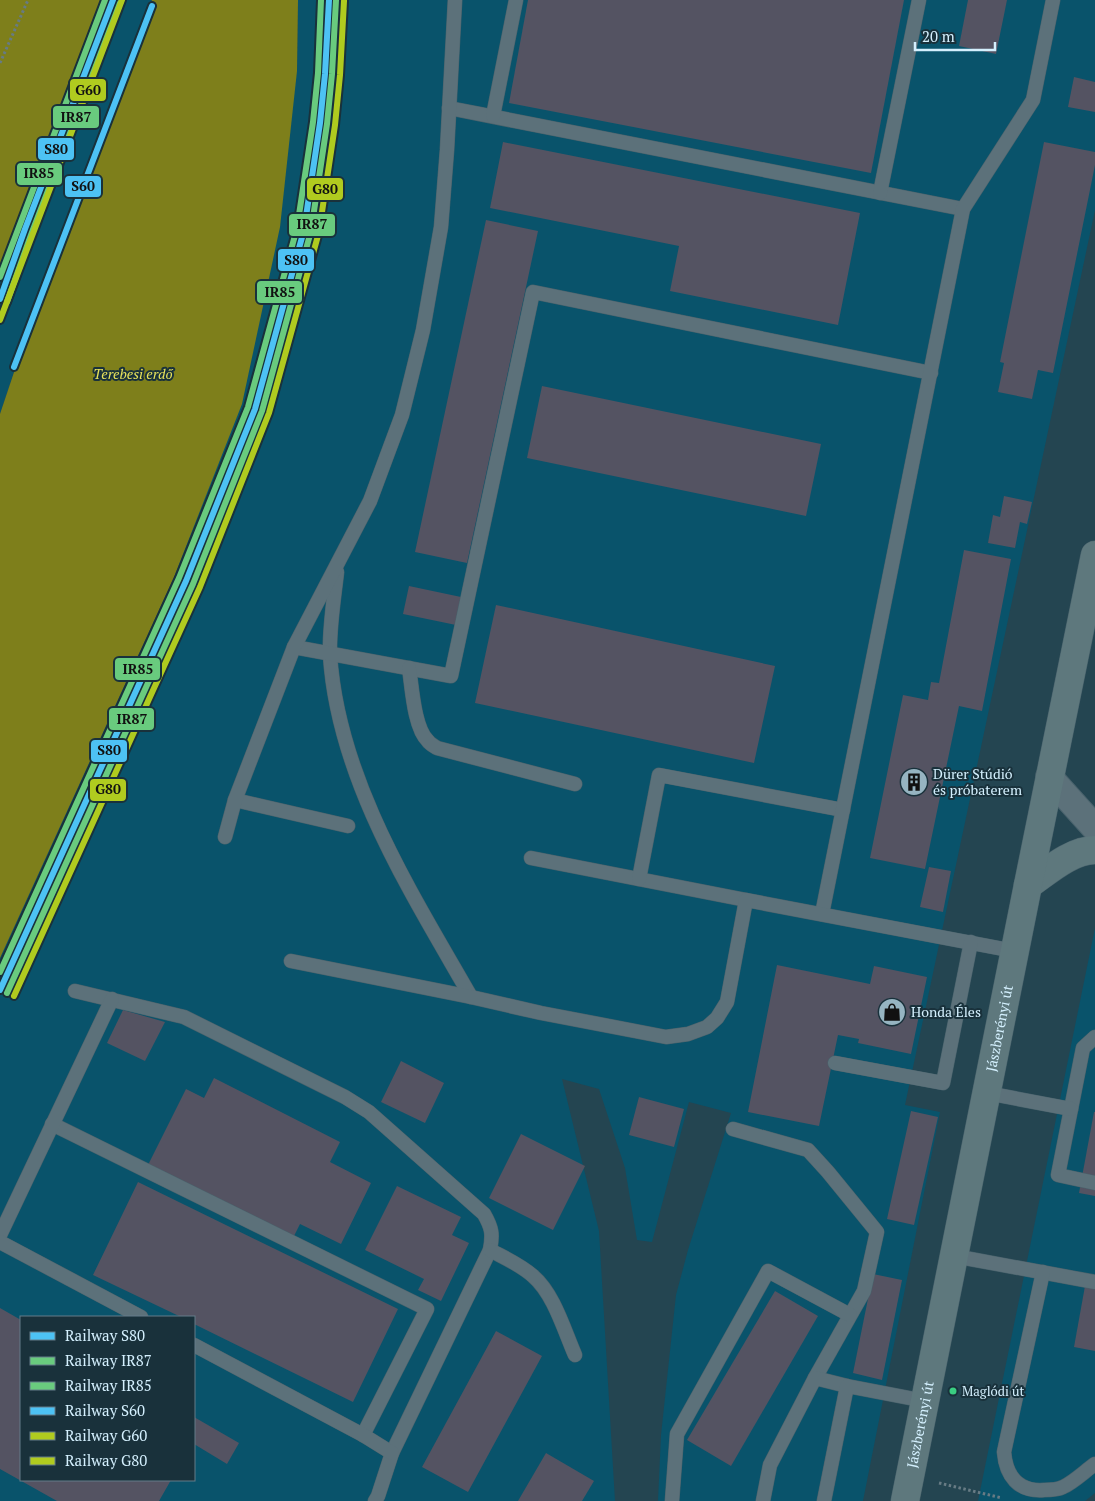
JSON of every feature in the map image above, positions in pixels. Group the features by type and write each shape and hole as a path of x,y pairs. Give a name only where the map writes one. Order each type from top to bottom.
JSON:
{"main road":[{"name":"Jászberényi út","path":"906,1501 1014,951 1095,555"},
{"path":"1028,885 1066,858 1095,850"}],"street":[{"path":"1049,778 1095,828"}],"lane":[{"path":"225,836 235,800 294,647 370,501 402,415 423,330 441,227 455,0"},
{"path":"493,116 516,0"},
{"path":"880,193 919,0"},
{"path":"822,914 963,209 1033,100 1053,0"},
{"path":"449,108 963,209"},
{"path":"294,647 451,676 533,292 931,373"},
{"path":"338,564 330,654 334,692 342,731 353,766 380,833 417,903 471,997"},
{"path":"409,668 416,714 422,733 437,748 575,784"},
{"path":"639,879 659,775 843,810"},
{"path":"235,800 348,826"},
{"path":"531,858 1014,951"},
{"path":"291,961 666,1037 688,1034 707,1027 717,1018 727,1002 746,900"},
{"path":"835,1063 942,1083 971,942"},
{"path":"75,991 184,1017 345,1097 369,1112 484,1214 490,1224 493,1236 490,1250 392,1453 380,1499"},
{"path":"0,1235 112,999"},
{"path":"1095,1036 1083,1048 1058,1175 1095,1183"},
{"path":"986,1093 1070,1109"},
{"path":"52,1124 427,1309 363,1435"},
{"path":"734,1129 808,1150 876,1232 864,1291 815,1378 770,1464 763,1501"},
{"path":"0,1242 139,1316"},
{"path":"490,1250 520,1266 534,1276 543,1287 551,1300 575,1354"},
{"path":"954,1256 1095,1282"},
{"path":"672,1501 677,1434 768,1271 850,1315"},
{"path":"1043,1272 1004,1452 1005,1465 1009,1474 1016,1482 1024,1488 1039,1491 1064,1487 1095,1464"},
{"path":"195,1346 363,1435 392,1453"},
{"path":"815,1378 925,1401"},
{"path":"824,1501 847,1386"}],"path":[{"path":"0,63 28,0"},
{"path":"939,1483 1005,1499"}],"shaded area":[{"path":"104,0 152,0 59,238 0,414 0,276"},
{"path":"298,0 1095,0 1095,210 905,1105 940,1112 863,1501 658,1501 661,1435 676,1295 688,1250 731,1113 689,1102 652,1242 637,1240 625,1168 599,1089 562,1079 599,1231 615,1501 0,1501 0,958 174,577 297,71"},
{"path":"1095,928 1095,1493 1085,1501 978,1501"}],"green space":[{"path":"0,0 104,0 0,276"},
{"name":"Terebesi erdő","path":"152,0 298,0 297,71 280,227 242,404 174,577 0,958 0,414 59,238"}],"building":[{"path":"528,0 904,0 871,173 509,103"},
{"path":"968,0 1007,0 996,54 959,46"},
{"path":"1074,77 1095,82 1095,112 1068,107"},
{"path":"503,142 860,213 838,325 670,291 679,246 490,208"},
{"path":"1044,142 1095,152 1095,165 1053,373 1038,370 1032,399 998,392 1004,363 1000,362"},
{"path":"486,220 538,231 467,563 415,552"},
{"path":"542,386 821,444 806,516 527,458"},
{"path":"1004,496 1032,502 1027,524 1020,522 1015,548 988,543 993,515 1000,517"},
{"path":"964,550 1011,559 982,711 959,706 925,869 870,858 903,695 928,700 931,682 939,683"},
{"path":"409,586 461,597 456,625 403,614"},
{"path":"496,605 775,666 754,763 475,703"},
{"path":"929,867 951,871 943,912 920,907"},
{"path":"777,965 870,984 874,966 927,977 911,1054 858,1043 859,1039 838,1035 819,1126 748,1112"},
{"path":"123,1010 165,1022 145,1061 107,1043"},
{"path":"401,1061 444,1083 425,1123 381,1102"},
{"path":"214,1078 340,1142 330,1162 371,1183 341,1244 300,1224 292,1240 147,1167 186,1089 204,1098"},
{"path":"639,1097 684,1109 674,1147 629,1135"},
{"path":"911,1111 938,1117 914,1225 887,1219"},
{"path":"1095,1112 1095,1196 1079,1193"},
{"path":"521,1134 585,1166 553,1230 489,1198"},
{"path":"138,1182 398,1309 353,1402 195,1324 195,1316 179,1316 93,1275"},
{"path":"397,1186 461,1217 452,1235 469,1243 441,1301 418,1290 424,1279 365,1250"},
{"path":"873,1274 902,1280 882,1380 853,1373"},
{"path":"1085,1286 1095,1288 1095,1351 1074,1347"},
{"path":"775,1291 818,1316 731,1466 687,1440"},
{"path":"0,1308 20,1319 20,1480 0,1469"},
{"path":"496,1331 542,1356 468,1492 422,1467"},
{"path":"195,1418 239,1443 227,1464 195,1445"},
{"path":"546,1453 594,1481 582,1501 518,1501"},
{"path":"21,1481 170,1481 159,1501 57,1501"}],"rail line":[{"name":"IR85","path":"0,277 105,0"},
{"name":"S80","path":"0,299 113,0"},
{"name":"G60","path":"0,320 122,0"},
{"name":"IR85","path":"0,972 179,578 248,407 297,228 313,122 318,73 321,0"},
{"name":"S80","path":"0,990 186,581 255,409 304,230 320,123 329,0"},
{"name":"IR87","path":"7,993 193,584 262,411 311,231 327,124 336,0"},
{"name":"G80","path":"14,996 200,587 269,413 319,232 335,125 344,1"},
{"name":"IR87","path":"7,302 120,3"},
{"name":"S60","path":"14,367 152,6"}],"place":[{"name":"Dürer Stúdió és próbaterem","path":"914,782"},
{"name":"Honda Éles","path":"892,1012"},
{"name":"Maglódi út","path":"953,1391"}]}
